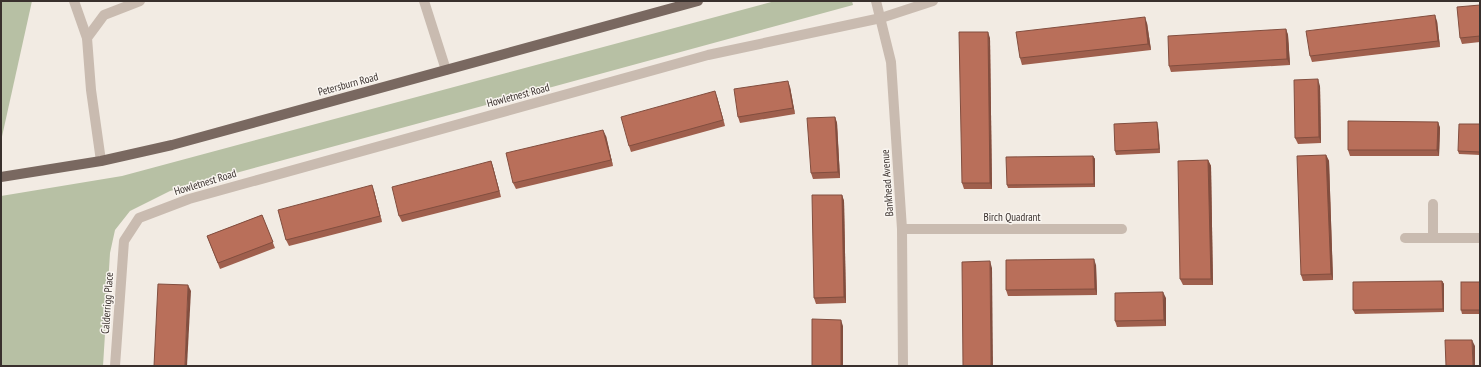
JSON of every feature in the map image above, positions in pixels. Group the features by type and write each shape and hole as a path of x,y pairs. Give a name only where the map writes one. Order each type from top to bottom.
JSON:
{"main road":[{"name":"Petersburn Road","path":"1,176 101,161 172,145 698,1"}],"street":[{"path":"74,1 87,38 91,90 101,161"},
{"path":"87,38 104,15 140,1"},
{"path":"424,1 446,70"},
{"name":"Bankhead Avenue","path":"876,1 891,62 902,229 903,366"},
{"name":"Howletnest Road","path":"124,241 139,218 189,198 708,55 881,18 933,1"},
{"path":"1433,204 1433,238"},
{"name":"Birch Quadrant","path":"902,229 1122,229"},
{"path":"1405,238 1480,238"},
{"name":"Calderrigg Place","path":"115,366 124,241"}],"green space":[{"path":"1,1 32,1 1,141"},
{"path":"775,1 852,1 853,5 170,191 130,211 115,230 110,253 103,366 1,366 1,196 122,176"}],"building":[{"path":"1480,5 1480,36 1460,38 1457,7"},
{"path":"1435,15 1438,41 1310,56 1306,31"},
{"path":"1145,17 1148,44 1020,58 1016,32"},
{"path":"1286,29 1287,59 1169,66 1168,36"},
{"path":"959,32 988,32 990,183 962,183"},
{"path":"1318,79 1319,137 1295,138 1294,80"},
{"path":"788,81 793,108 738,117 734,89"},
{"path":"715,91 723,120 629,146 621,117"},
{"path":"835,117 838,172 811,173 807,118"},
{"path":"1348,121 1438,122 1437,150 1348,150"},
{"path":"1157,122 1159,149 1115,151 1114,124"},
{"path":"1459,124 1480,124 1480,152 1458,151"},
{"path":"603,130 611,160 513,183 506,153"},
{"path":"1326,155 1331,274 1301,275 1297,156"},
{"path":"1093,156 1094,184 1007,185 1006,157"},
{"path":"1208,160 1211,279 1180,279 1178,161"},
{"path":"491,161 499,191 399,216 392,187"},
{"path":"372,185 380,216 286,240 278,210"},
{"path":"812,195 842,195 844,297 814,298"},
{"path":"262,215 273,242 218,263 207,236"},
{"path":"1094,259 1095,289 1006,290 1006,260"},
{"path":"990,261 991,366 963,366 962,262"},
{"path":"1442,281 1443,309 1353,310 1353,282"},
{"path":"1461,282 1480,282 1480,310 1461,310"},
{"path":"158,284 188,285 185,366 154,366"},
{"path":"1163,292 1164,320 1115,321 1115,293"},
{"path":"812,319 841,320 841,366 812,366"},
{"path":"1445,340 1472,340 1473,366 1446,366"}]}
